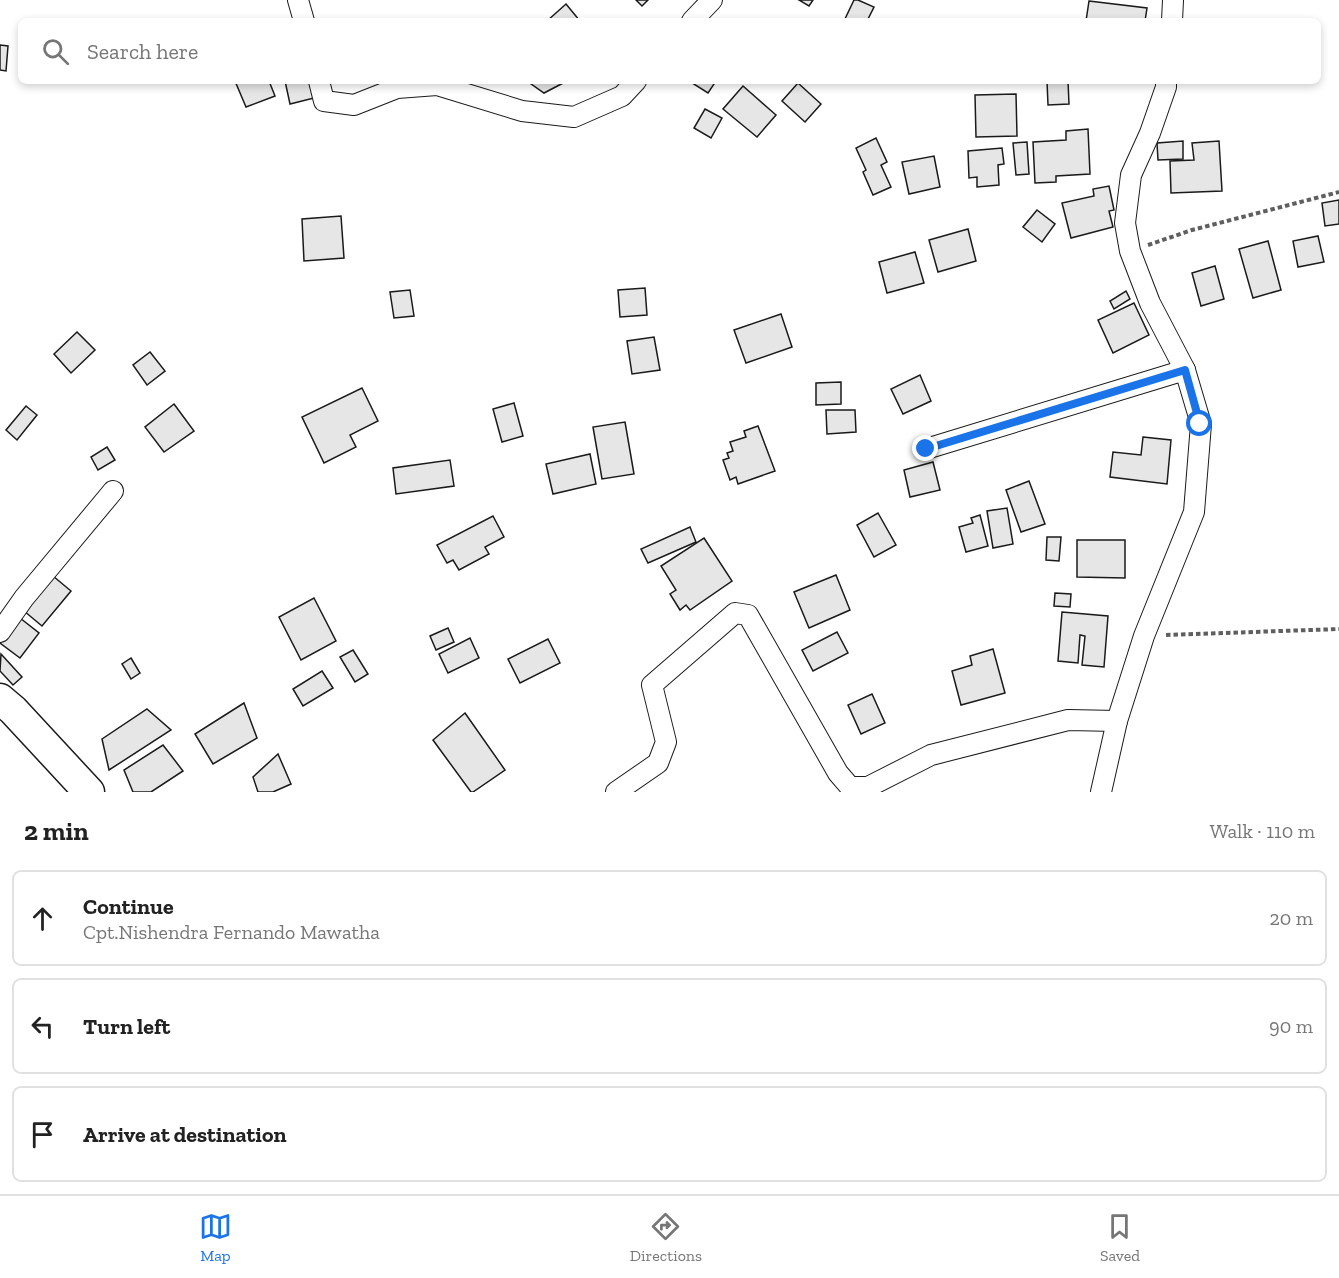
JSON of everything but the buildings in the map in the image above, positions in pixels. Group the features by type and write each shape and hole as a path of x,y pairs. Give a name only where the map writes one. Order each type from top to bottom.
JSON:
{"main road":[{"path":"0,699 13,710 88,792"}],"street":[{"path":"298,0 302,18"},
{"path":"695,18 712,0"},
{"path":"1172,18 1173,0"},
{"path":"320,84 324,100 354,105 397,88 437,85 522,111 574,117 622,96 633,84"},
{"path":"1101,792 1117,721 1144,636 1194,512 1200,424 1185,370 1150,303 1130,252 1125,223 1131,175 1150,133 1165,84"},
{"path":"926,449 1185,370"},
{"path":"0,632 24,598 113,491"},
{"path":"616,792 658,763 666,742 652,685 735,614 748,615 838,773 850,787 868,786 931,755 1068,720 1117,721"}],"path":[{"path":"1130,252 1192,230 1339,192"},
{"path":"1144,636 1339,629"}],"route":[{"path":"926,449 1185,370 1200,424"}]}
